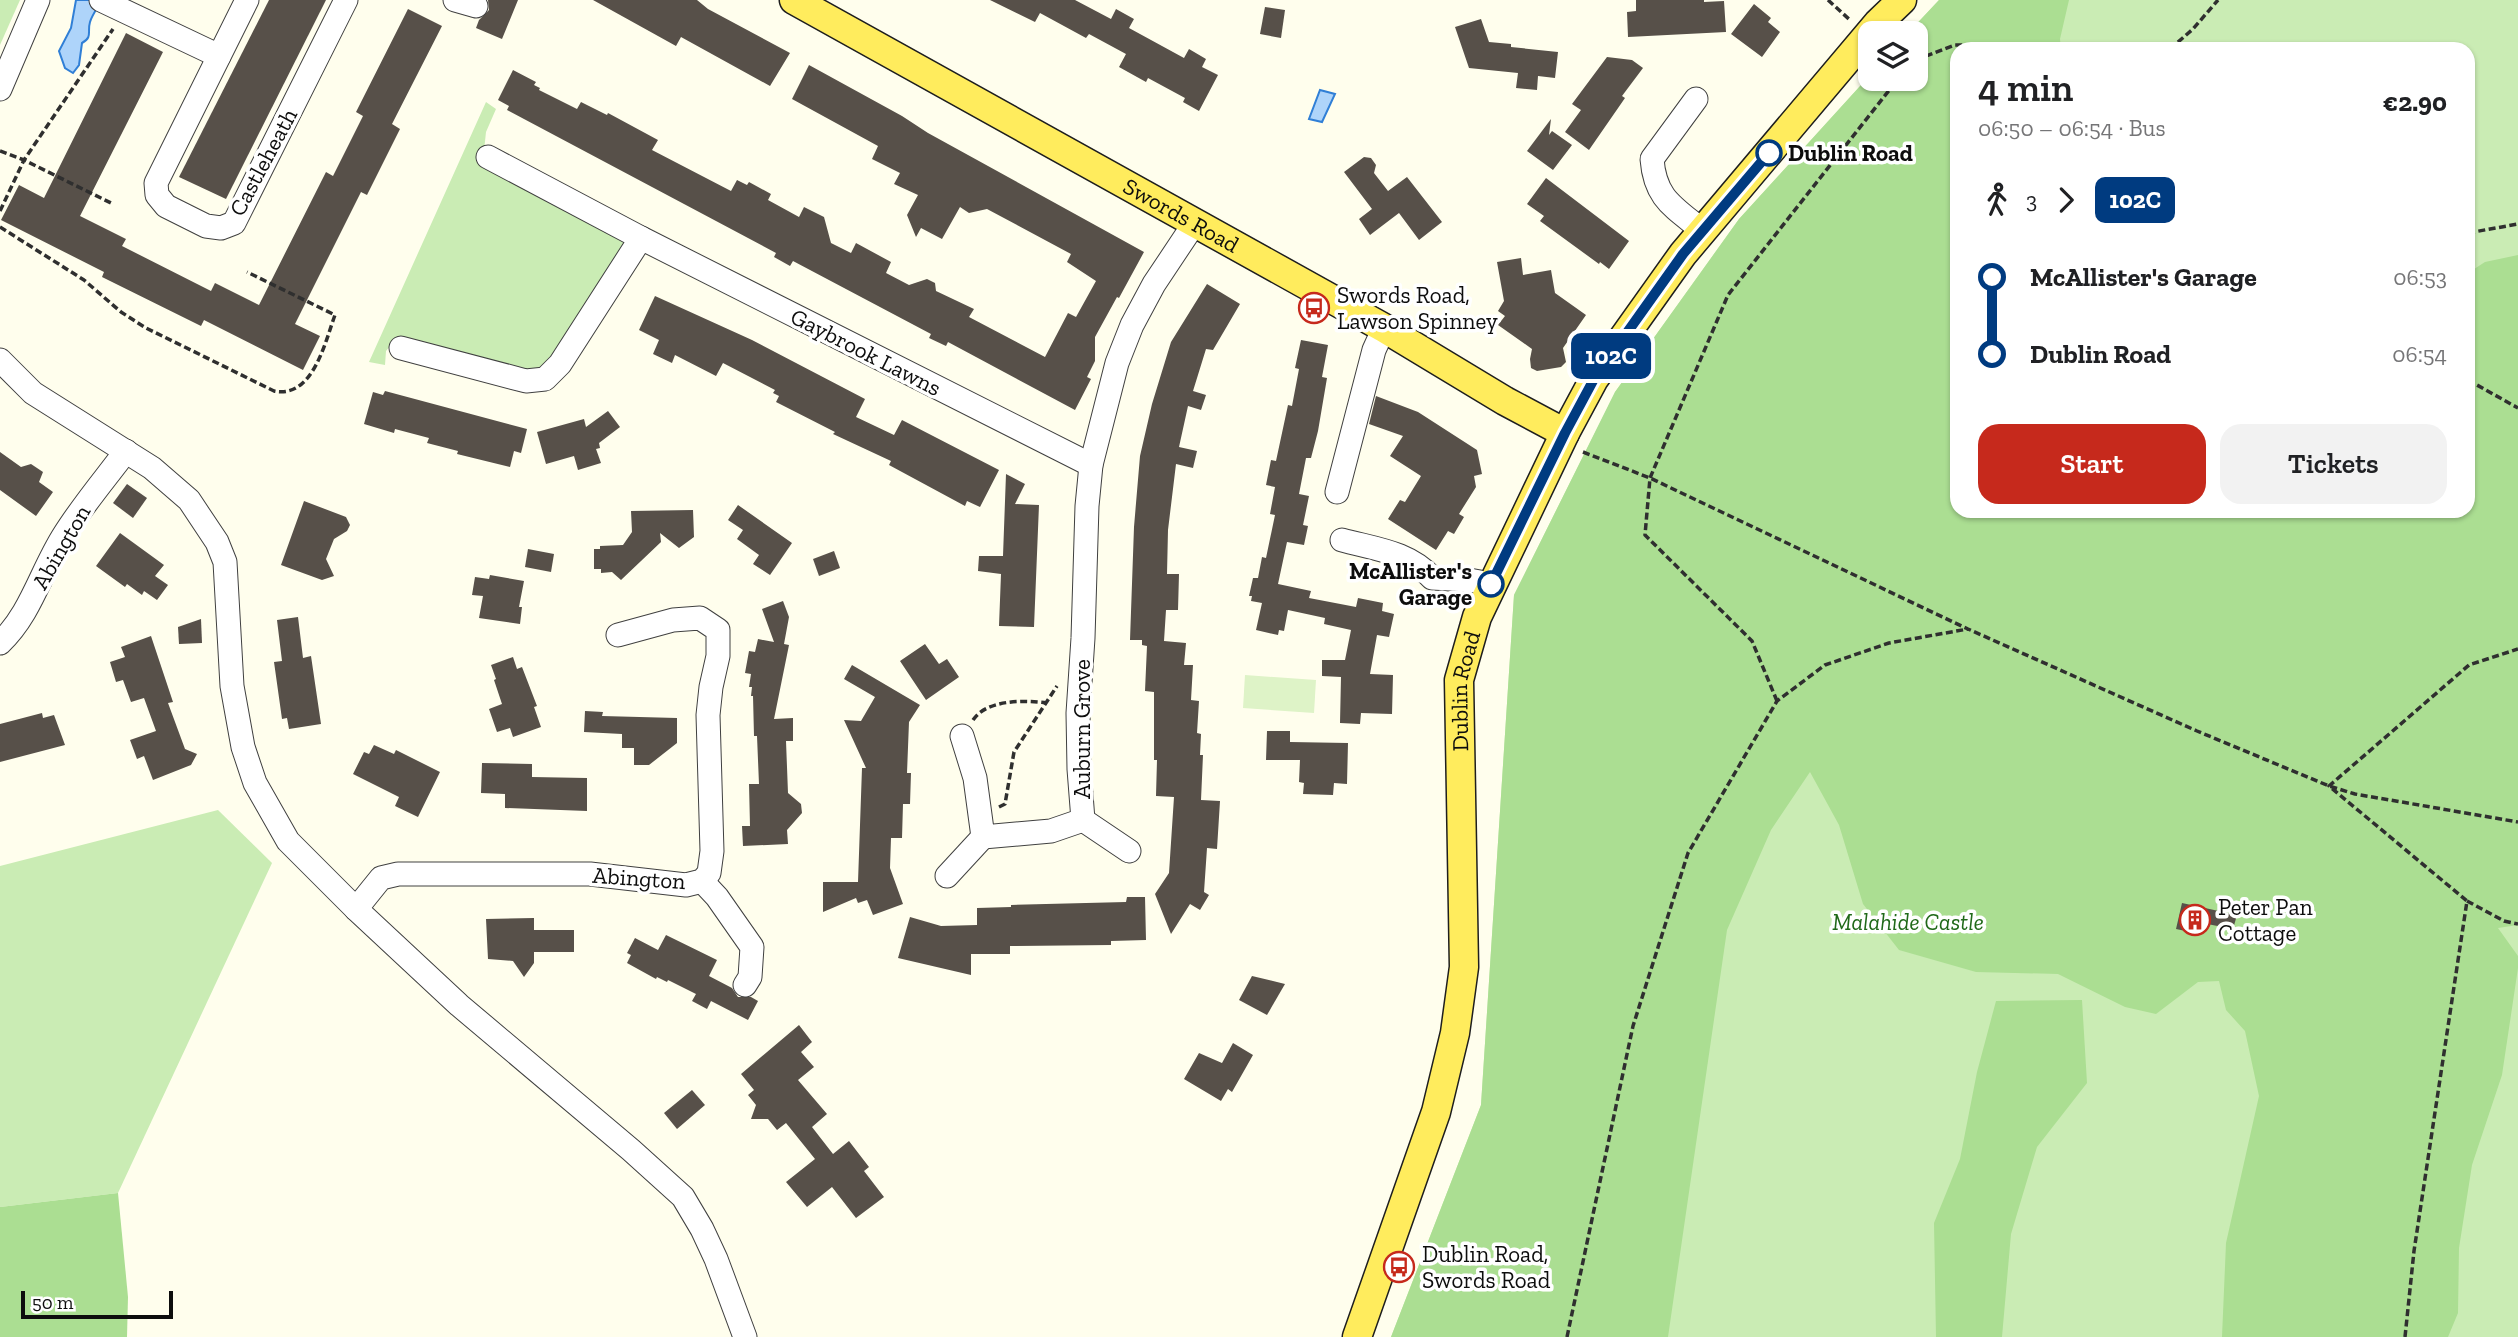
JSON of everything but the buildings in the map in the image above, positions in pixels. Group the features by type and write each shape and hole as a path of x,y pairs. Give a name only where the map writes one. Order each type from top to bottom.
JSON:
{"main road":[{"name":"Swords Road","path":"794,0 1384,328 1504,401 1565,433"},
{"name":"Dublin Road","path":"1882,21 1902,0"},
{"name":"Dublin Road","path":"1357,1337 1436,1112 1455,1033 1464,967 1459,680 1477,617 1565,433 1594,379 1683,254 1858,48"}],"street":[{"path":"0,89 38,0"},
{"name":"Castleheath","path":"247,0 156,183 157,195 166,205 206,226 221,228 234,223 346,0"},
{"path":"111,5 219,56"},
{"path":"1696,99 1652,159 1653,178 1663,197 1703,230"},
{"name":"Gaybrook Lawns","path":"488,157 641,238 1091,465"},
{"path":"1091,465 1117,363 1132,325 1154,284 1194,224"},
{"path":"401,348 526,381 545,379 560,364 641,238"},
{"path":"1337,492 1374,350 1384,328"},
{"path":"0,360 33,393 152,468 178,478 217,542 225,562 232,686 243,747 255,783 288,841 356,909 459,1004 683,1197 716,1259 745,1337"},
{"name":"Abington","path":"0,643 12,632 24,614 62,537 126,451"},
{"name":"Auburn Grove","path":"1083,820 1078,713 1091,465"},
{"path":"1342,540 1401,556 1420,565 1432,578 1491,584"},
{"name":"Abington","path":"356,909 382,878 398,874 590,874 686,885 702,881 709,873 712,850 708,715 718,656 718,630 700,618 673,620 618,635"},
{"path":"947,876 982,825 975,778 962,736"},
{"name":"Auburn Grove","path":"982,825 1051,831 1083,820"},
{"name":"Auburn Grove","path":"1083,820 1129,850"},
{"path":"702,881 717,897 752,947 750,976 745,985"}],"path":[{"path":"1828,0 1858,27"},
{"path":"2178,42 2218,0"},
{"path":"0,211 24,160 111,5"},
{"path":"1928,55 1950,47"},
{"path":"1777,701 1752,641 1645,536 1650,478 1728,295 1889,91"},
{"path":"0,151 111,203"},
{"path":"2475,232 2518,224"},
{"path":"0,227 84,280 121,312 146,328 283,393 295,388 314,371 335,315 247,272"},
{"path":"2475,384 2518,408"},
{"path":"1565,433 1584,453 1650,478 1968,629 2197,731 2329,786 2355,794 2518,822"},
{"path":"1567,1337 1633,1026 1688,853 1777,701 1825,665 1889,643 1968,629"},
{"path":"2329,786 2469,665 2518,649"},
{"path":"982,825 1006,804 1014,752 1060,681"},
{"path":"962,736 976,715 992,706 1030,701 1047,703"},
{"path":"2329,786 2467,901 2504,921 2518,924"},
{"path":"2405,1337 2414,1251 2467,901"}],"green space":[{"path":"0,0 20,0 0,45"},
{"name":"Malahide Castle","path":"1939,0 2518,0 2518,1337 1391,1337 1481,1105 1514,595 1615,392 1739,219 1858,88 1858,91 1928,91 1928,21 1919,21"},
{"name":"Malahide Castle","path":"1939,0 2069,0 2060,42 1950,42 1950,518 2475,518 2475,268 2485,262 2518,255 2518,925 2498,928 2518,956 2518,968 2502,1075 2472,1165 2459,1248 2458,1313 2448,1337 2222,1337 2226,1243 2259,1096 2245,1031 2226,1010 2219,981 2198,982 2156,1014 2125,1007 2058,974 1976,972 1899,950 1863,904 1839,825 1810,772 1771,830 1727,930 1668,1337 1391,1337 1481,1105 1514,595 1615,392 1739,219 1858,88 1858,91 1928,91 1928,21 1919,21"},
{"path":"486,102 496,109 486,132 483,160 626,239 549,364 534,372 395,340 386,351 385,365 369,362"},
{"path":"1245,675 1316,680 1314,713 1243,708"},
{"path":"218,810 272,863 118,1193 0,1207 0,866"},
{"path":"2082,1000 2087,1083 2037,1147 2011,1234 2002,1337 1936,1337 1934,1223 1960,1159 1977,1072 1996,1001"},
{"path":"118,1193 128,1297 127,1337 0,1337 0,1207"}],"water":[{"path":"76,0 102,0 91,19 89,36 82,43 79,65 73,73 65,68 59,51 71,28"},
{"path":"1320,90 1335,94 1322,122 1309,119"}],"bus line":[{"name":"102C","path":"1491,584 1594,379 1683,254 1769,153"}],"place":[{"name":"Dublin Road","path":"1769,153"},
{"name":"Swords Road, Lawson Spinney","path":"1314,308"},
{"name":"McAllister's Garage","path":"1491,584"},
{"name":"Peter Pan Cottage","path":"2195,920"},
{"name":"Dublin Road, Swords Road","path":"1399,1267"}]}
